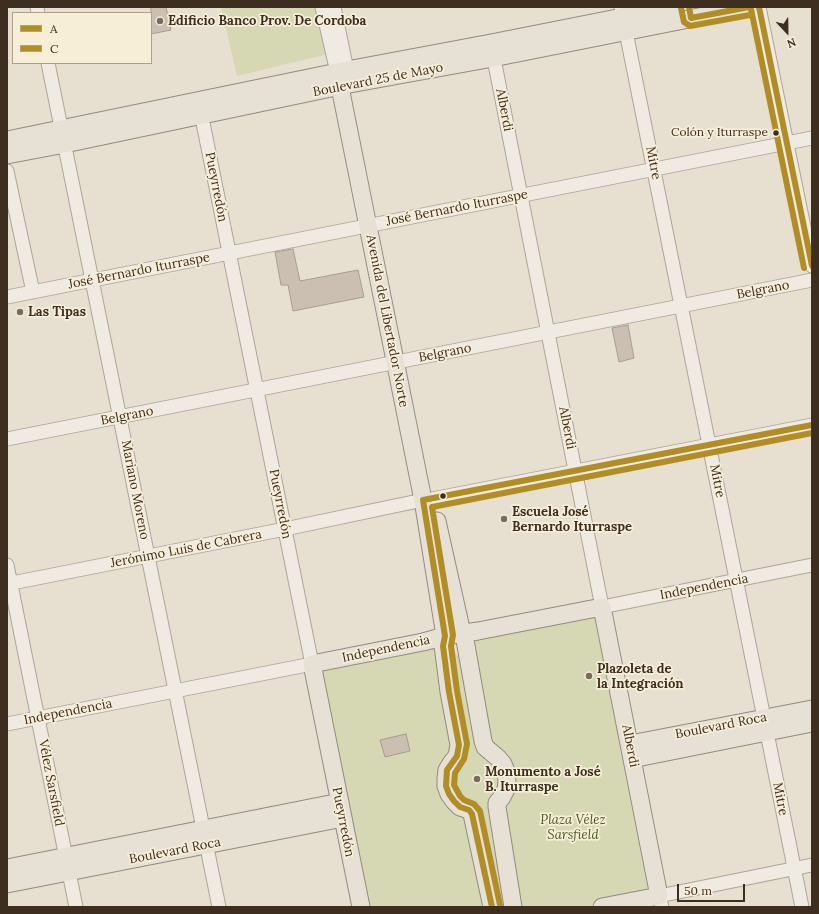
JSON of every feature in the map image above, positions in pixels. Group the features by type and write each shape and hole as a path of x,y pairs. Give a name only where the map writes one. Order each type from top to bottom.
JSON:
{"main road":[{"name":"Boulevard 25 de Mayo","path":"7,154 62,137 343,78 492,51 673,7"},
{"name":"Boulevard 25 de Mayo","path":"624,18 749,7"},
{"name":"Avenida del Libertador Norte","path":"343,78 428,500 465,640 485,747 498,758 506,771 506,789 497,803 497,807 513,907"},
{"name":"Boulevard 25 de Mayo","path":"7,140 62,137"},
{"name":"Avenida del Libertador Norte","path":"428,500 445,636 443,646 449,692 459,746 457,756 447,770 446,786 454,801 460,806 469,810 472,814 492,907"},
{"name":"Independencia","path":"312,664 423,642 445,636 602,607"},
{"name":"Alberdi","path":"602,607 661,901"},
{"name":"Pueyrredón","path":"312,664 360,907"},
{"name":"Boulevard Roca","path":"766,725 812,708"},
{"name":"Boulevard Roca","path":"631,752 766,725 812,723"},
{"name":"Boulevard Roca","path":"7,884 67,864 341,810"},
{"name":"Boulevard Roca","path":"7,868 67,864"},
{"path":"602,907 661,901"}],"street":[{"name":"Avenida del Libertador Norte","path":"322,7 343,78"},
{"name":"Avenida del Libertador Norte","path":"334,7 343,78"},
{"path":"759,7 812,266"},
{"name":"Mitre","path":"624,18 802,907"},
{"name":"Alberdi","path":"492,51 602,607"},
{"name":"Mariano Moreno","path":"48,64 219,907"},
{"name":"Pueyrredón","path":"200,108 312,664"},
{"name":"José Bernardo Iturraspe","path":"7,297 812,138"},
{"path":"7,171 33,292"},
{"name":"Belgrano","path":"7,439 812,280"},
{"name":"Jerónimo Luis de Cabrera","path":"9,584 812,425"},
{"name":"Vélez Sarsfield","path":"7,565 9,584 76,907"},
{"name":"Independencia","path":"602,607 812,565"},
{"name":"Independencia","path":"7,724 312,664"},
{"path":"661,901 794,868 812,865"}],"green space":[{"path":"221,7 318,7 328,54 237,76"},
{"name":"Plaza Vélez Sarsfield","path":"602,607 659,895 602,907 513,907 497,807 506,789 492,753 468,633"},
{"path":"436,639 459,745 446,778 469,810 492,907 361,907 312,664"},
{"path":"455,653 460,657 494,765 498,772 505,906 503,907 500,907 468,802 457,792 454,785 456,770 450,654"}],"building":[{"name":"Edificio Banco Prov. De Cordoba","path":"151,7 166,7 171,30 152,34"},
{"path":"293,249 300,281 358,270 364,297 293,311 288,285 281,285 275,252"},
{"path":"628,325 634,358 619,362 612,328"},
{"path":"406,734 410,751 385,757 380,740"}],"transit line":[{"name":"A","path":"689,7 691,18 749,7"},
{"name":"A","path":"759,7 812,266"},
{"name":"C","path":"681,8 684,22 690,26 750,15"},
{"name":"C","path":"751,9 804,268"},
{"name":"A","path":"492,907 472,814 469,810 460,807 454,801 446,786 447,770 457,756 459,745 449,692 443,646 445,636 423,500 812,425"},
{"name":"C","path":"500,905 480,811 474,804 464,800 454,785 455,773 464,759 467,744 457,691 451,646 453,635 432,507 812,433"}],"place":[{"name":"Edificio Banco Prov. De Cordoba","path":"160,21"},
{"name":"Colón y Iturraspe","path":"776,133"},
{"name":"Las Tipas","path":"20,312"},
{"name":"Escuela José Bernardo Iturraspe","path":"504,519"},
{"name":"Plazoleta de la Integración","path":"589,676"},
{"name":"Monumento a José B. Iturraspe","path":"477,779"}]}
